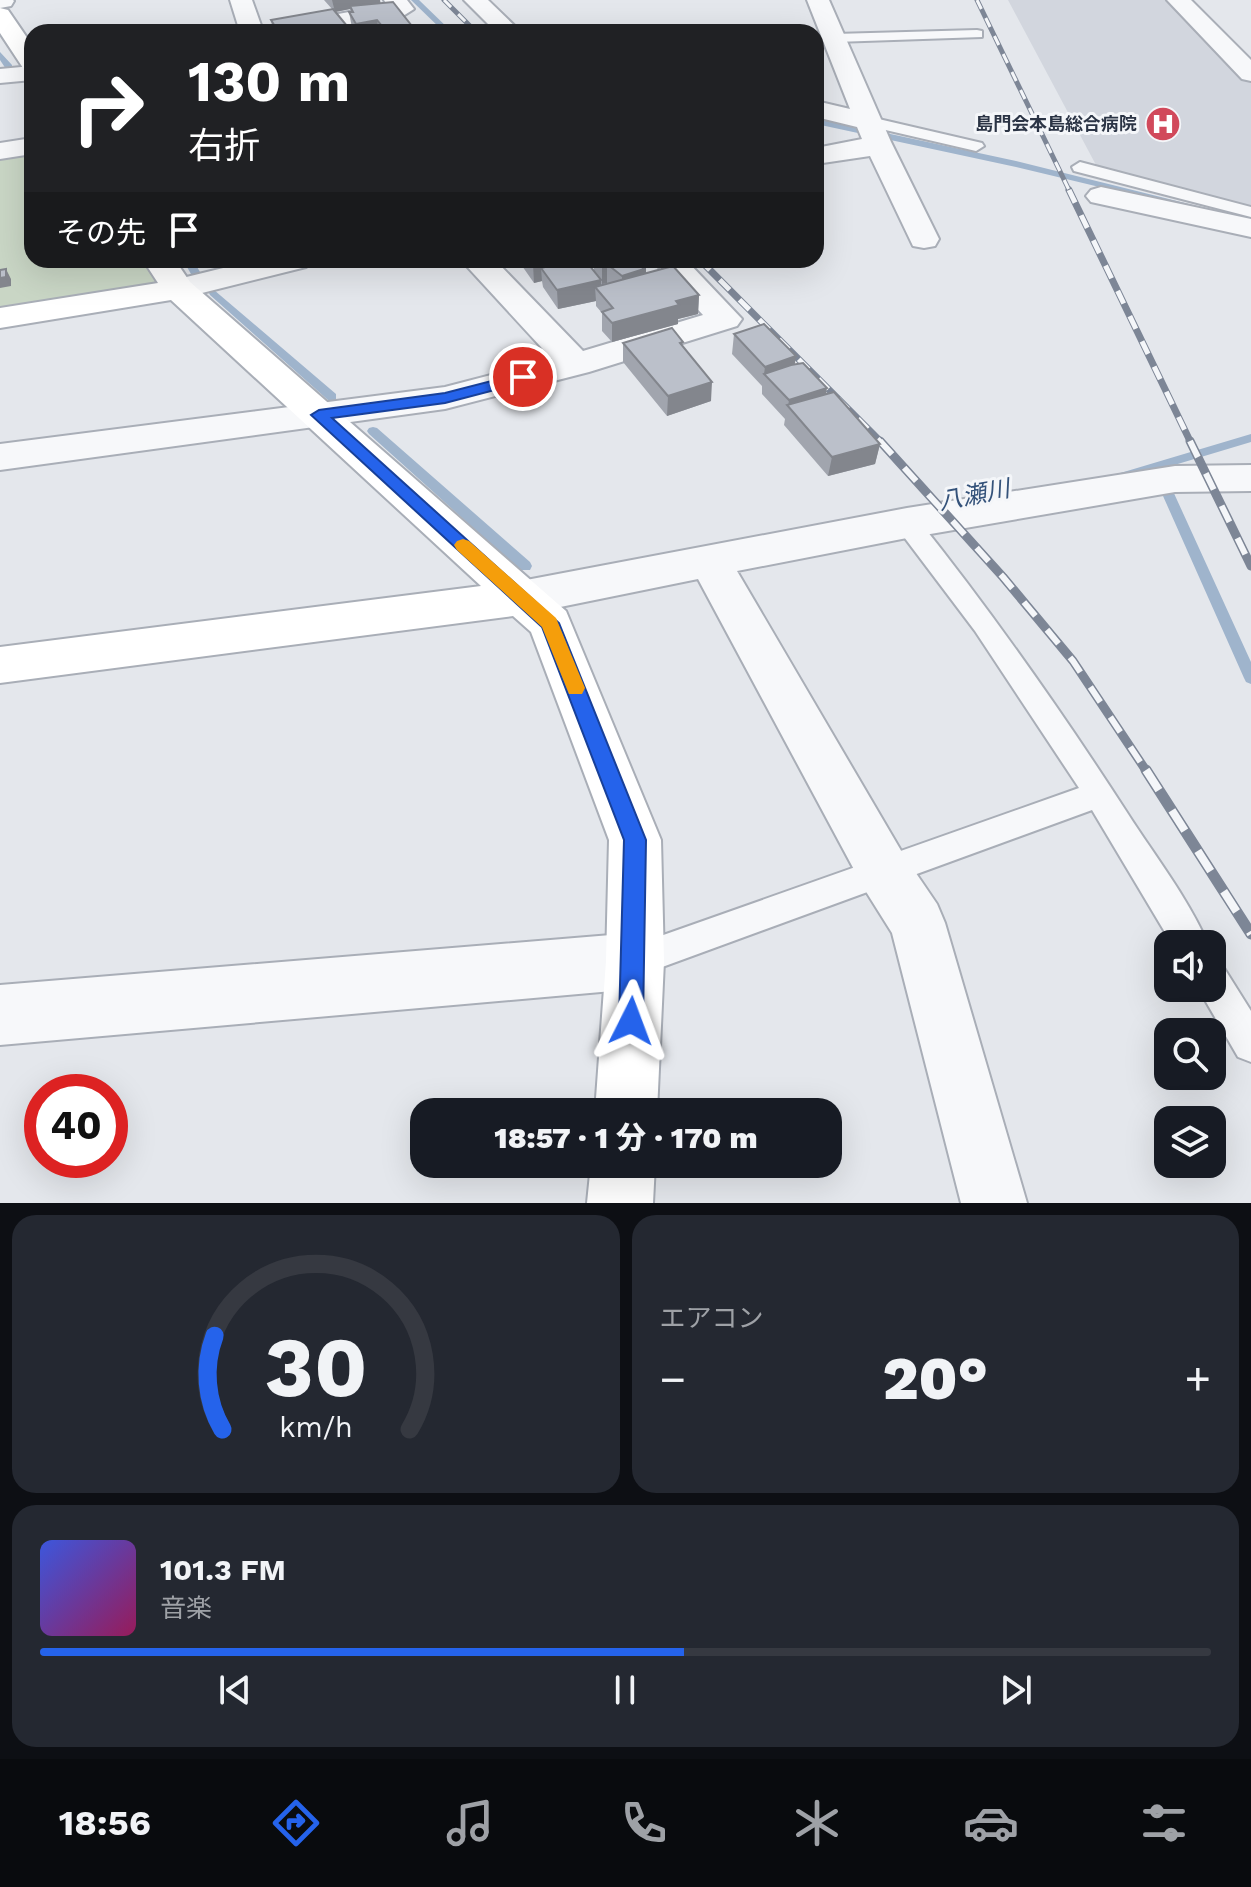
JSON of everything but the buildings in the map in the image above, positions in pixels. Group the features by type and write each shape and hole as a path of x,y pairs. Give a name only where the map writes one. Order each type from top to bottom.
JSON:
{"street":[{"path":"0,7 2,0"},
{"path":"241,0 249,24"},
{"path":"475,0 500,24"},
{"path":"818,0 822,24"},
{"path":"1178,0 1251,74"},
{"path":"319,24 404,10"},
{"path":"0,15 24,51"},
{"path":"825,38 924,239"},
{"path":"0,76 24,74"},
{"path":"824,112 873,132"},
{"path":"824,155 863,149 873,132"},
{"path":"0,151 24,147"},
{"path":"1101,196 1251,228"},
{"path":"0,318 168,274 222,268"},
{"path":"485,268 576,364"},
{"path":"0,457 445,398 576,364 725,319 676,268"},
{"path":"168,274 550,623 635,840 635,961 627,1098"},
{"path":"0,665 521,598 710,562 914,532 1175,479 1251,478"},
{"path":"710,562 884,872 917,923 994,1203"},
{"path":"0,1015 635,961"},
{"path":"620,1203 622,1178"}],"lane":[{"path":"825,38 977,34"},
{"path":"873,132 976,146"},
{"path":"1080,167 1251,212"},
{"path":"914,532 978,612 1100,794 1183,930"},
{"path":"635,961 1100,794"},
{"path":"1225,1002 1251,1044"}],"shaded area":[{"name":"島門会本島総合病院","path":"1008,0 1171,0 1251,83 1251,210 1096,165"}],"green space":[{"path":"24,147 24,268 164,268 178,289 0,318 0,151"}],"waterway":[{"path":"415,0 440,24"},
{"path":"0,54 9,67"},
{"path":"824,123 1204,209"},
{"path":"193,268 195,272"},
{"path":"214,293 332,397"},
{"path":"373,431 525,566"},
{"name":"八瀬川","path":"1121,477 1251,438"},
{"name":"八瀬川","path":"1161,478 1251,678"}],"railway":[{"path":"444,0 468,24"},
{"path":"977,0 1070,192"},
{"path":"1069,190 1191,443"},
{"path":"708,268 882,443"},
{"path":"880,441 1003,577 1073,661 1147,772"},
{"path":"1190,441 1251,566"},
{"path":"1146,770 1251,934"}],"slow traffic":[{"path":"463,545 550,623 576,688"}],"place":[{"name":"島門会本島総合病院","path":"1163,124"}],"route":[{"path":"523,377 445,398 319,415 550,623 635,840 635,961 631,1021"}]}
